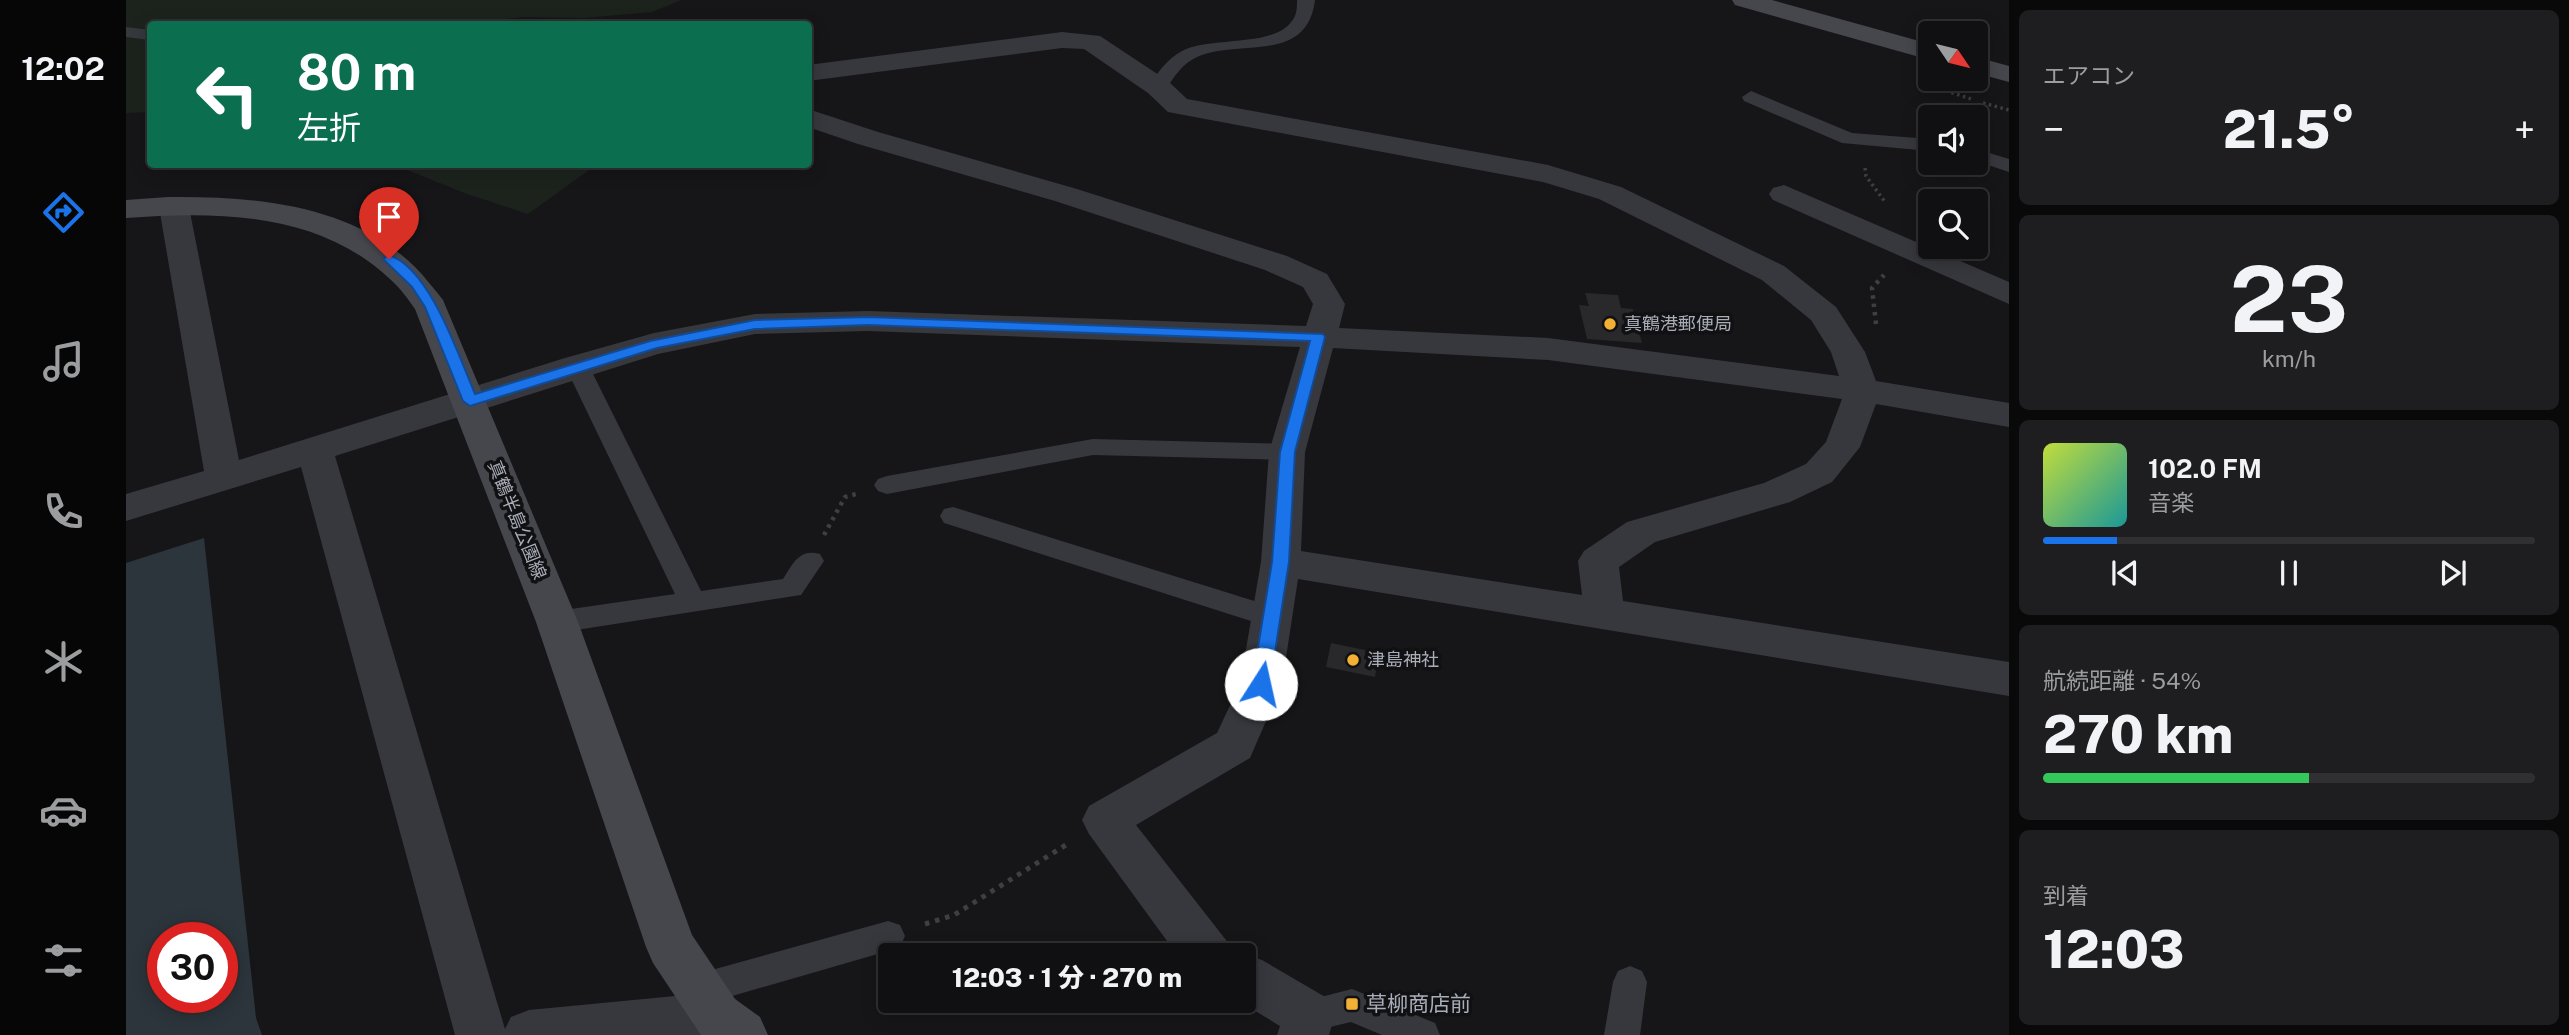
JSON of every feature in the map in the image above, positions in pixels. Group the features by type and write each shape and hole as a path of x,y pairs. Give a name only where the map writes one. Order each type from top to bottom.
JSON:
{"main road":[{"path":"1744,0 1918,48"},
{"path":"1988,68 2009,74"},
{"name":"真鶴半島公園線","path":"126,209 246,208 336,227 389,259 417,284 431,307 470,401 557,622 671,947 717,1019"}],"street":[{"path":"812,72 1062,40 1091,43 1157,87 1178,106 1548,174 1610,193 1773,273 1805,296 1824,314 1876,392"},
{"path":"812,118 868,138 1066,195 1276,264 1316,281 1329,303 1287,452 1280,562 1261,684 1234,744 1105,820 1199,943"},
{"path":"1784,194 2009,294"},
{"path":"174,207 224,478"},
{"path":"126,508 315,451 577,366 654,344 768,324 868,321 1318,337 1548,349 1876,392 2009,415"},
{"path":"1604,615 1598,561 1641,532 1777,493 1819,473 1842,447 1853,421 1876,392"},
{"path":"315,451 481,1035"},
{"path":"1280,562 2009,679"},
{"path":"1256,986 1306,1025"},
{"path":"529,1035 717,1019"}],"lane":[{"path":"1157,87 1168,69 1192,52 1258,44 1294,31 1303,20 1306,0"},
{"path":"126,32 147,34"},
{"path":"1751,97 1849,139 1918,144"},
{"path":"1988,159 2009,166"},
{"path":"577,366 693,602"},
{"path":"887,485 1093,447 1287,452"},
{"path":"953,516 1273,617"},
{"path":"557,622 791,588 810,561"},
{"path":"717,1019 888,936"},
{"path":"1622,1035 1630,982"},
{"path":"1306,1025 1352,1006 1422,1035"}],"path":[{"path":"1918,59 1902,72 1918,80"},
{"path":"1942,91 2009,110"},
{"path":"1866,176 1904,221 1910,249 1871,288 1876,392"},
{"path":"888,936 954,915 1105,820"}],"shaded area":[{"path":"126,0 681,0 652,12 584,18 523,17 487,21 147,21 147,112 126,113"},
{"path":"402,168 592,168 528,214 467,194"},
{"path":"204,538 256,1018 262,1035 126,1035 126,563"}],"building":[{"name":"真鶴港郵便局","path":"1585,293 1618,295 1621,308 1633,309 1642,343 1587,339 1579,305 1589,306"},
{"name":"津島神社","path":"1331,643 1379,653 1375,677 1326,667"}],"place":[{"name":"真鶴港郵便局","path":"1610,324"},
{"name":"津島神社","path":"1353,660"},
{"name":"草柳商店前","path":"1352,1004"}],"route":[{"path":"389,259 417,284 431,307 470,401 654,344 755,324 868,321 1318,337 1287,452 1280,562 1261,684"}]}
